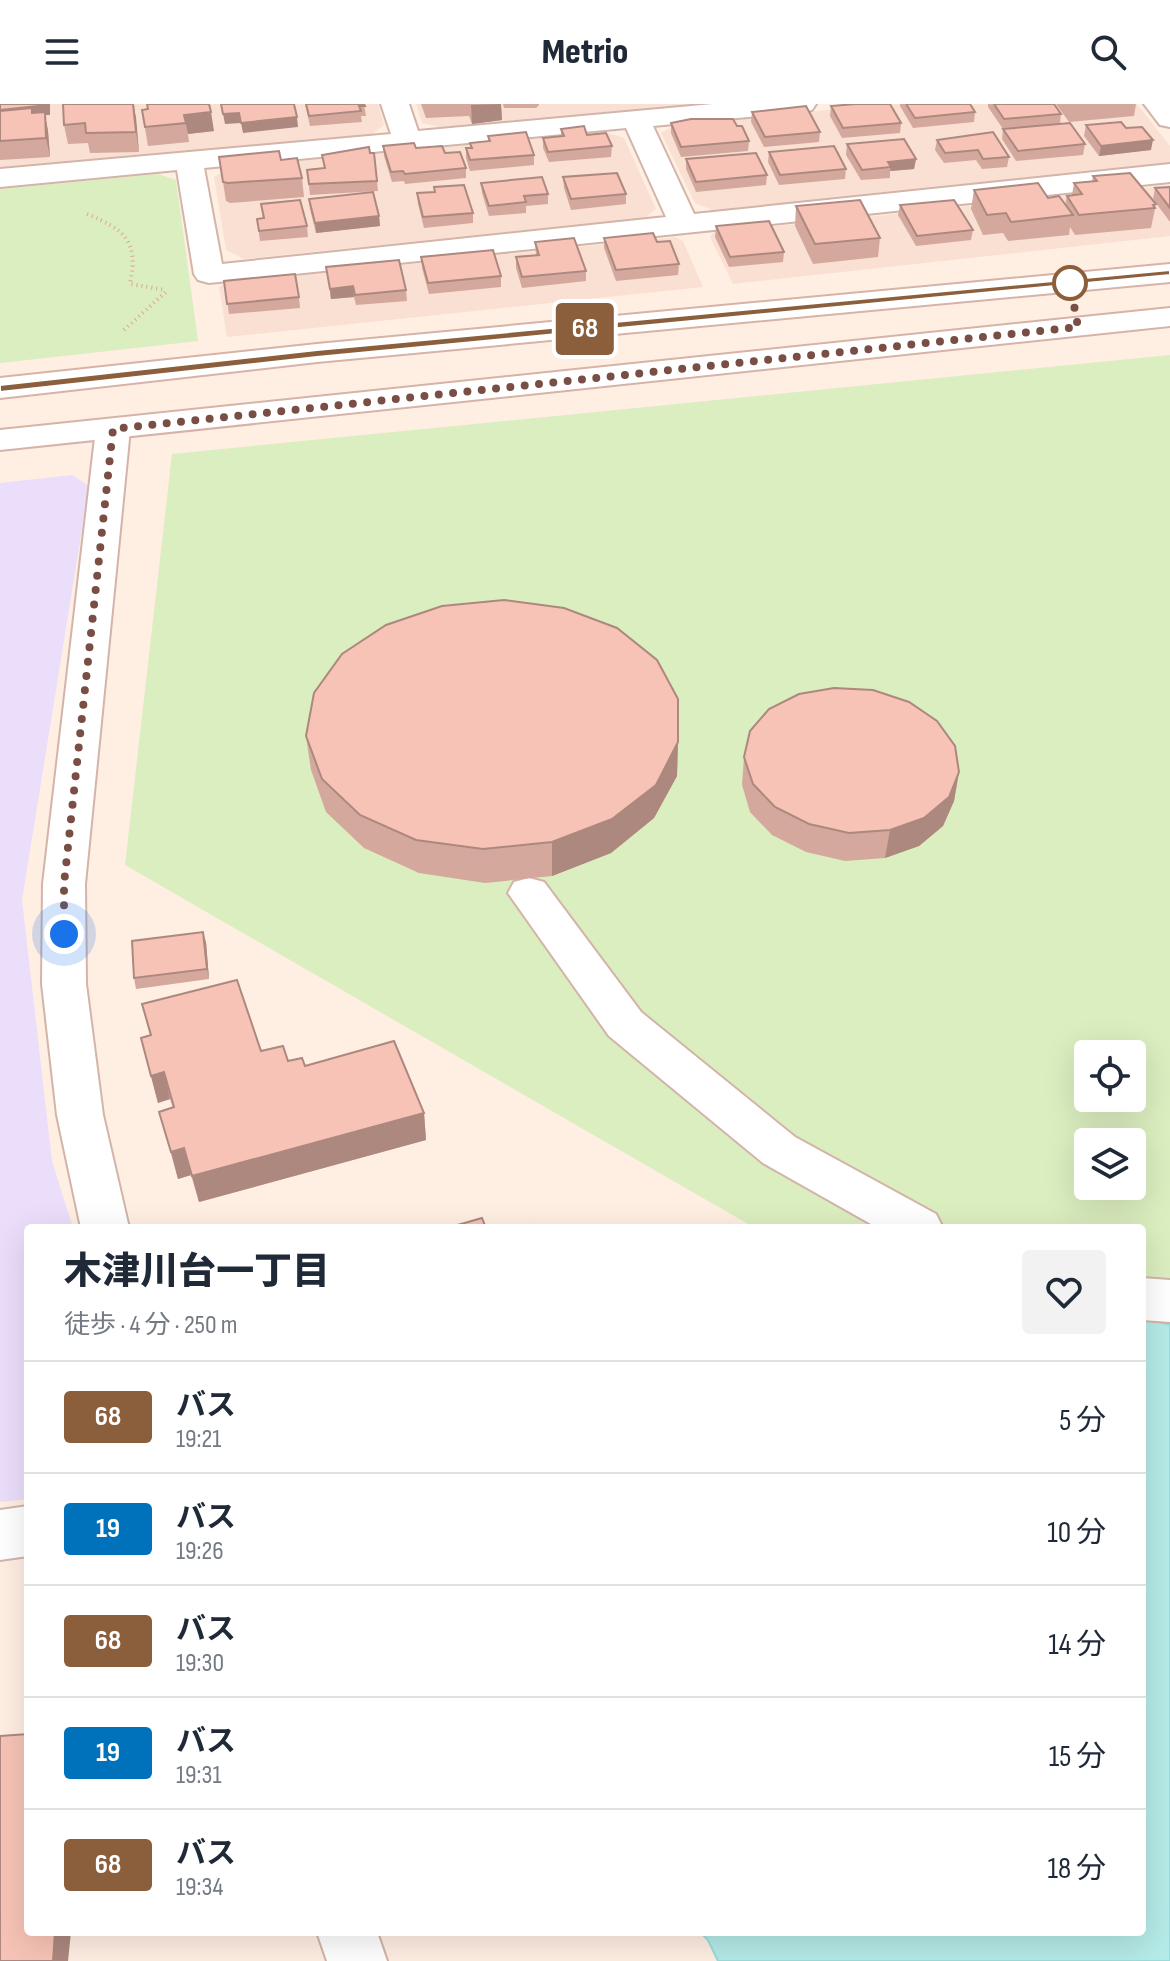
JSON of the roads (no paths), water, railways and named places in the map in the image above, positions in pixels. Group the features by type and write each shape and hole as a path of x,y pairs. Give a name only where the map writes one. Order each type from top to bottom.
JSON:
{"street":[{"path":"395,104 407,139"},
{"path":"0,178 802,104"},
{"path":"1158,104 1170,119"},
{"path":"636,120 684,224"},
{"path":"189,160 209,274 1170,173"},
{"path":"0,388 317,353 1170,273"},
{"path":"0,440 1170,317"},
{"path":"104,1224 80,1115 64,984 64,884 113,429"},
{"path":"529,893 625,1024 779,1150 912,1224"},
{"path":"1146,1299 1170,1301"},
{"path":"0,1535 24,1532"},
{"path":"348,1936 357,1961"}],"water":[{"path":"1146,1319 1170,1325 1170,1961 718,1961 704,1936 1146,1936"}]}
